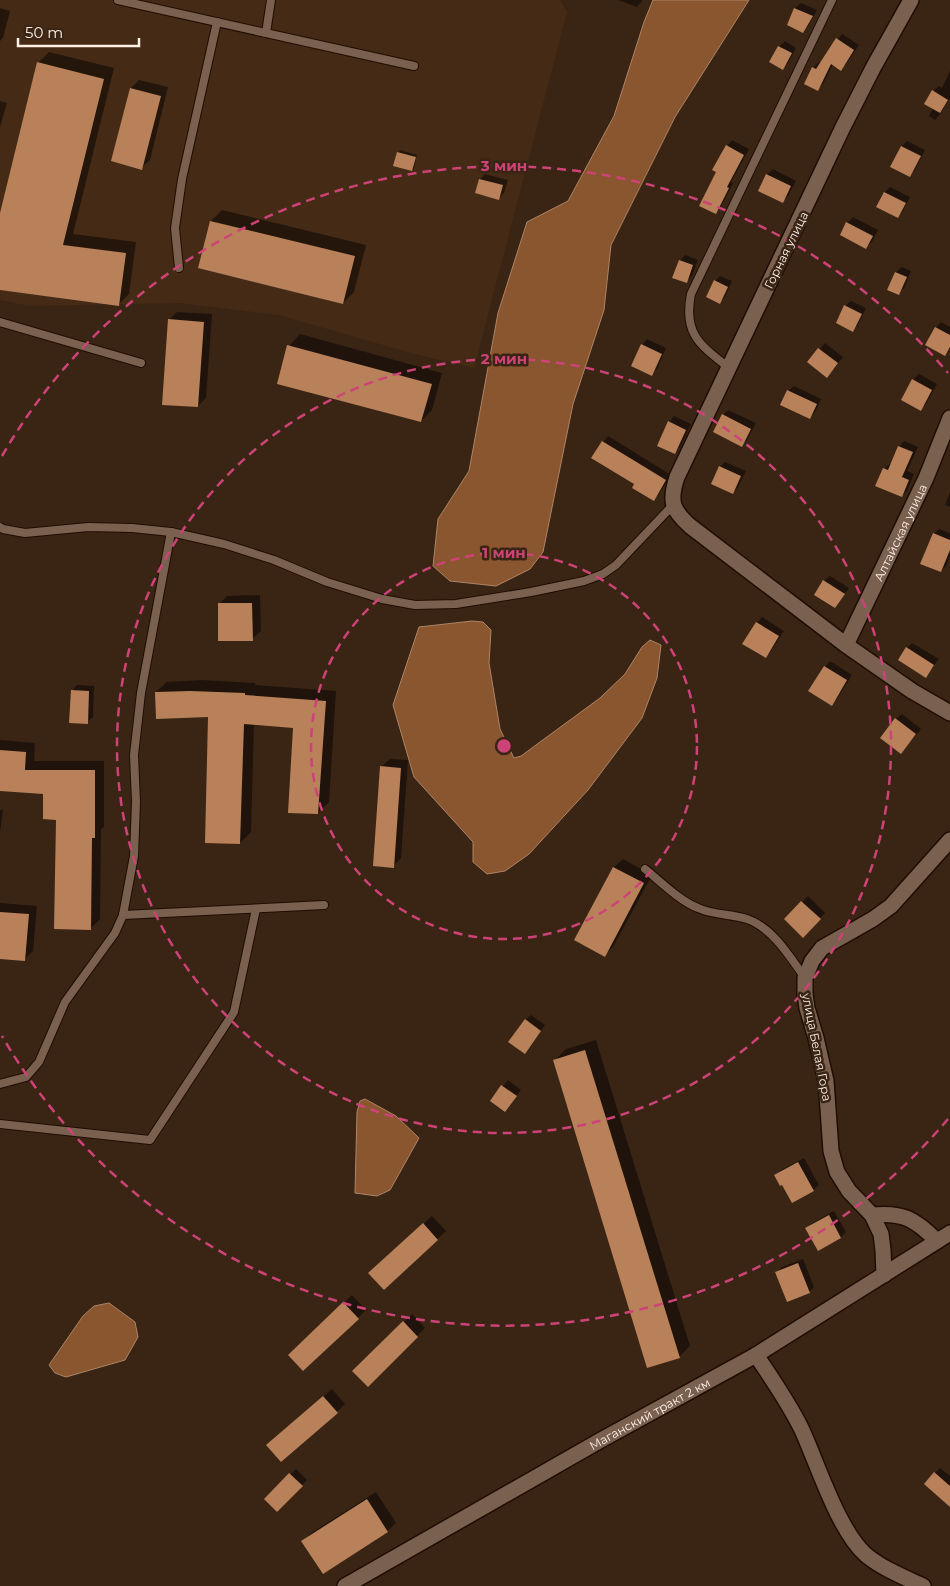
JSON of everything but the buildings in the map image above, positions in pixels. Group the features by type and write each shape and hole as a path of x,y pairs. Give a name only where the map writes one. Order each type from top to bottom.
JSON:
{"street":[{"name":"Горная улица","path":"673,505 672,491 677,477 843,127 911,0"},
{"name":"Алтайская улица","path":"846,645 926,478 950,418"},
{"path":"673,505 678,515 690,526 846,645 912,690 950,713"},
{"name":"улица Белая Гора","path":"884,1275 881,1234 872,1215 850,1191 837,1172 830,1151 826,1081 807,1008 805,994 806,978 812,961 822,948 891,906 950,840"},
{"path":"872,1215 890,1213 906,1217 943,1237"},
{"name":"Маганский тракт 2 км","path":"345,1586 601,1440 756,1355 943,1237"},
{"path":"756,1355 784,1397 802,1430 848,1533 866,1554 917,1585"}],"lane":[{"path":"118,0 145,3 217,22 414,66"},
{"path":"266,33 271,0"},
{"path":"729,368 702,347 695,338 689,317 691,294 832,0"},
{"path":"179,268 175,228 182,179 217,22"},
{"path":"0,322 140,363"},
{"path":"0,527 25,532 88,527 132,528 172,532 224,544 274,560 327,582 382,598 415,605 456,604 531,592 603,574 616,565 673,505"},
{"path":"0,1084 26,1077 39,1062 65,1002 115,933 123,915 134,856 136,802 134,755 141,693 172,532"},
{"path":"645,870 698,909 748,919 767,930 806,978"},
{"path":"123,915 324,905"},
{"path":"0,1124 150,1140 234,1012 256,909"}],"shaded area":[{"path":"0,0 560,0 567,12 474,368 411,353 279,315 180,303 29,306 0,300"},
{"path":"653,0 749,0 675,117 611,245 604,310 573,404 543,552 530,569 496,586 450,581 433,566 438,519 469,471 498,313 527,222 568,201 614,116 644,22"},
{"path":"472,621 483,622 491,630 489,663 500,729 514,758 521,756 600,698 625,674 642,647 650,640 661,645 657,678 642,718 588,790 529,854 505,871 487,874 473,862 473,842 414,777 393,705 419,627"},
{"path":"365,1099 396,1116 419,1138 390,1190 377,1196 355,1193 357,1112 360,1101"},
{"path":"109,1303 135,1322 138,1337 125,1360 66,1377 55,1373 49,1365 83,1316 94,1306"}]}
